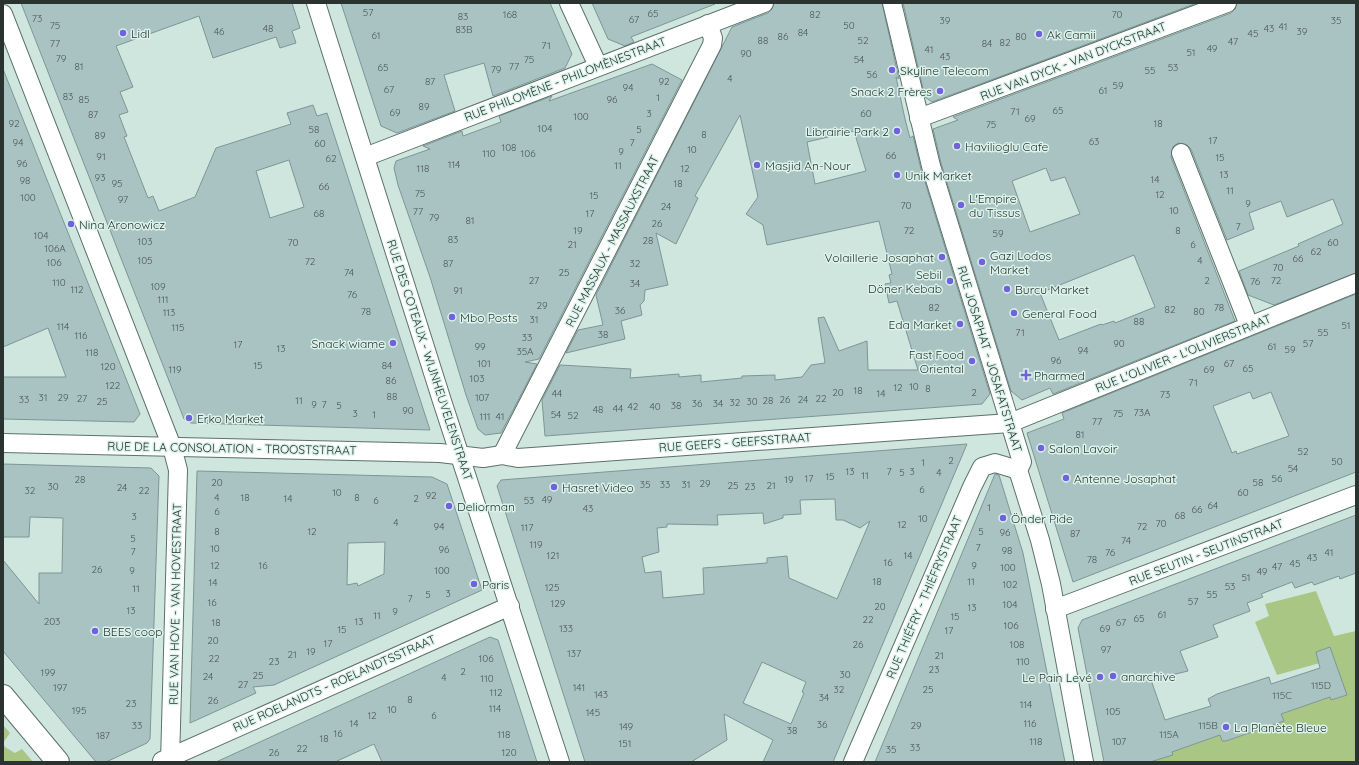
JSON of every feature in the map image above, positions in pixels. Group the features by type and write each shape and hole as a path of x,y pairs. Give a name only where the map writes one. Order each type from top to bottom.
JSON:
{"street":[{"name":"RUE DES COTEAUX - WIJNHEUVELENSTRAAT","path":"316,3 560,762"},
{"path":"569,3 598,66"},
{"name":"RUE PHILOMÈNE - PHILOMÈNESTRAAT","path":"365,157 764,3"},
{"name":"RUE JOSAPHAT - JOSAFATSTRAAT","path":"892,3 931,166 1022,462 1018,470 1040,540 1055,609 1084,762"},
{"name":"RUE VAN DYCK - VAN DYCKSTRAAT","path":"919,118 1227,3"},
{"name":"RUE VAN HOVE - VAN HOVESTRAAT","path":"3,14 172,447 178,470 167,760"},
{"name":"RUE MASSAUX - MASSAUXSTRAAT","path":"502,455 712,45 713,38 708,24"},
{"path":"1181,153 1249,325"},
{"name":"RUE L'OLIVIER - L'OLIVIERSTRAAT","path":"1010,423 1249,325 1356,283"},
{"name":"RUE GEEFS - GEEFSSTRAAT","path":"461,456 483,458 502,455 526,457 1010,423"},
{"name":"RUE DE LA CONSOLATION - TROOSTSTRAAT","path":"3,443 440,453 461,456"},
{"name":"RUE THIÉFRY - THIÉFRYSTRAAT","path":"853,762 982,467 995,462 1018,470"},
{"name":"RUE SEUTIN - SEUTINSTRAAT","path":"1055,609 1356,495"},
{"name":"RUE ROELANDTS - ROELANDTSSTRAAT","path":"167,760 510,606"},
{"path":"3,696 58,762"}],"green space":[{"path":"1316,591 1334,636 1356,631 1356,762 1151,762 1172,755 1172,752 1220,735 1222,741 1226,741 1281,722 1281,714 1330,697 1331,700 1347,695 1334,659 1277,675 1255,622 1269,616 1265,604"},
{"path":"3,725 10,733 3,743"},
{"path":"3,743 5,747 15,753 22,749 33,762 3,762"}],"building":[{"path":"21,3 292,3 300,28 292,31 296,43 280,48 276,37 213,58 199,16 116,46 133,87 120,92 128,112 119,115 127,136 124,137 148,198 153,196 159,211 195,197 216,148 291,124 287,113 313,105 317,116 327,113 430,430 191,423 184,419","holes":["289,160 304,207 270,218 256,171"]},
{"path":"341,3 550,3 572,54 565,68 493,96 484,63 444,75 455,111 397,133 381,126"},
{"path":"592,3 715,4 631,37 634,42 625,46 608,39"},
{"path":"774,3 882,3 899,79 896,77 910,138 913,136 921,169 990,394 982,404 545,436 542,400 560,365 631,369 630,378 679,374 679,377 701,375 701,382 742,378 742,376 775,375 775,380 802,377 811,365 825,363 818,318 824,317 839,351 867,341 868,370 918,370 897,301 889,303 885,284 891,283 889,275 892,274 879,221 767,245 763,225 746,214 758,197 740,115 695,196 698,198 676,244 656,233 668,285 645,290 644,301 640,305 642,315 621,321 625,339 566,353 578,330 603,325 596,295 732,27 768,13 772,9","holes":["854,131 866,171 815,184 807,142"]},
{"path":"903,3 1197,3 932,102 925,97"},
{"path":"1237,3 1356,3 1356,273 1274,305 1248,295 1239,271 1299,246 1298,244 1343,224 1333,199 1287,217 1281,201 1249,213 1254,229 1227,240 1191,149 1187,145 1178,143 1173,147 1171,157 1235,321 1053,394 1050,388 1022,400 1011,391 941,163 933,129 958,120 953,117 1231,13 1235,9","holes":["1046,168 1051,181 1065,177 1080,214 1030,232 1012,181","1134,255 1155,307 1115,323 1114,321 1101,324 1059,340 1040,293"]},
{"path":"652,64 682,80 539,359 525,362 537,364 501,433 485,435 478,429 466,395 430,277 398,185 394,168 396,161 430,149 423,146 462,131 463,136 501,122 499,116 552,96 549,101"},
{"path":"3,69 140,414 134,422 3,419 3,377 66,377 48,328 3,347"},
{"path":"1356,294 1356,472 1073,582 1027,433 1064,419 1062,413","holes":["1250,392 1253,399 1271,392 1289,436 1237,454 1236,451 1232,453 1213,406"]},
{"path":"967,444 833,762 763,762 773,740 724,714 727,740 691,762 585,762 497,486 501,480","holes":["835,499 836,520 843,520 860,528 870,521 837,599 789,578 787,556 767,558 767,563 703,568 704,594 663,598 661,571 645,573 642,557 659,552 657,528 667,527 667,524 718,525 717,515 763,513 764,524 783,518 783,515 801,514 800,500","762,662 806,682 802,692 804,693 791,724 743,703"]},
{"path":"3,464 151,468 159,476 150,739 147,743 106,762 96,762 3,651 3,560 39,604 39,573 62,573 63,518 30,517 29,537 3,537"},
{"path":"197,471 432,477 447,484 482,590 274,685 253,687 256,693 190,723","holes":["385,542 384,574 358,586 357,583 347,585 348,543"]},
{"path":"995,474 999,475 1023,553 1065,762 875,762"},
{"path":"1356,515 1356,573 1340,579 1339,576 1314,585 1312,582 1295,588 1292,582 1261,594 1263,597 1247,603 1250,611 1213,625 1218,637 1180,651 1188,671 1151,680 1165,720 1211,706 1208,699 1217,694 1269,677 1271,684 1320,668 1316,652 1330,647 1347,695 1331,700 1330,697 1281,714 1284,721 1226,741 1222,741 1220,735 1172,752 1173,755 1150,762 1104,762 1078,628 1082,620"},
{"path":"490,637 498,640 537,762 382,762 374,744 335,762 216,762"}],"place":[{"name":"Lidl","path":"123,33"},
{"name":"Ak Camii","path":"1039,34"},
{"name":"Skyline Telecom","path":"892,70"},
{"name":"Snack 2 Frères","path":"940,91"},
{"name":"Librairie Park 2","path":"897,131"},
{"name":"Havilioǵlu Cafe","path":"957,146"},
{"name":"Masjid An-Nour","path":"757,165"},
{"name":"Unik Market","path":"897,175"},
{"name":"L'Empire du Tissus","path":"961,205"},
{"name":"Nina Aronowicz","path":"71,224"},
{"name":"Volaillerie Josaphat","path":"942,257"},
{"name":"Gazi Lodos Market","path":"982,262"},
{"name":"Sebil Döner Kebab","path":"950,281"},
{"name":"Burcu Market","path":"1007,289"},
{"name":"General Food","path":"1014,313"},
{"name":"Mbo Posts","path":"452,317"},
{"name":"Eda Market","path":"960,324"},
{"name":"Snack wiame","path":"393,343"},
{"name":"Fast Food Oriental","path":"972,361"},
{"name":"Pharmed","path":"1026,375"},
{"name":"Erko Market","path":"189,418"},
{"name":"Salon Lavoir","path":"1041,448"},
{"name":"Antenne Josaphat","path":"1066,478"},
{"name":"Hasret Video","path":"554,487"},
{"name":"Deliorman","path":"449,506"},
{"name":"Önder Pide","path":"1003,518"},
{"name":"Paris","path":"474,584"},
{"name":"BEES coop","path":"95,631"},
{"name":"anarchive","path":"1113,676"},
{"name":"Le Pain Levé","path":"1100,677"},
{"name":"La Planète Bleue","path":"1226,727"}]}
